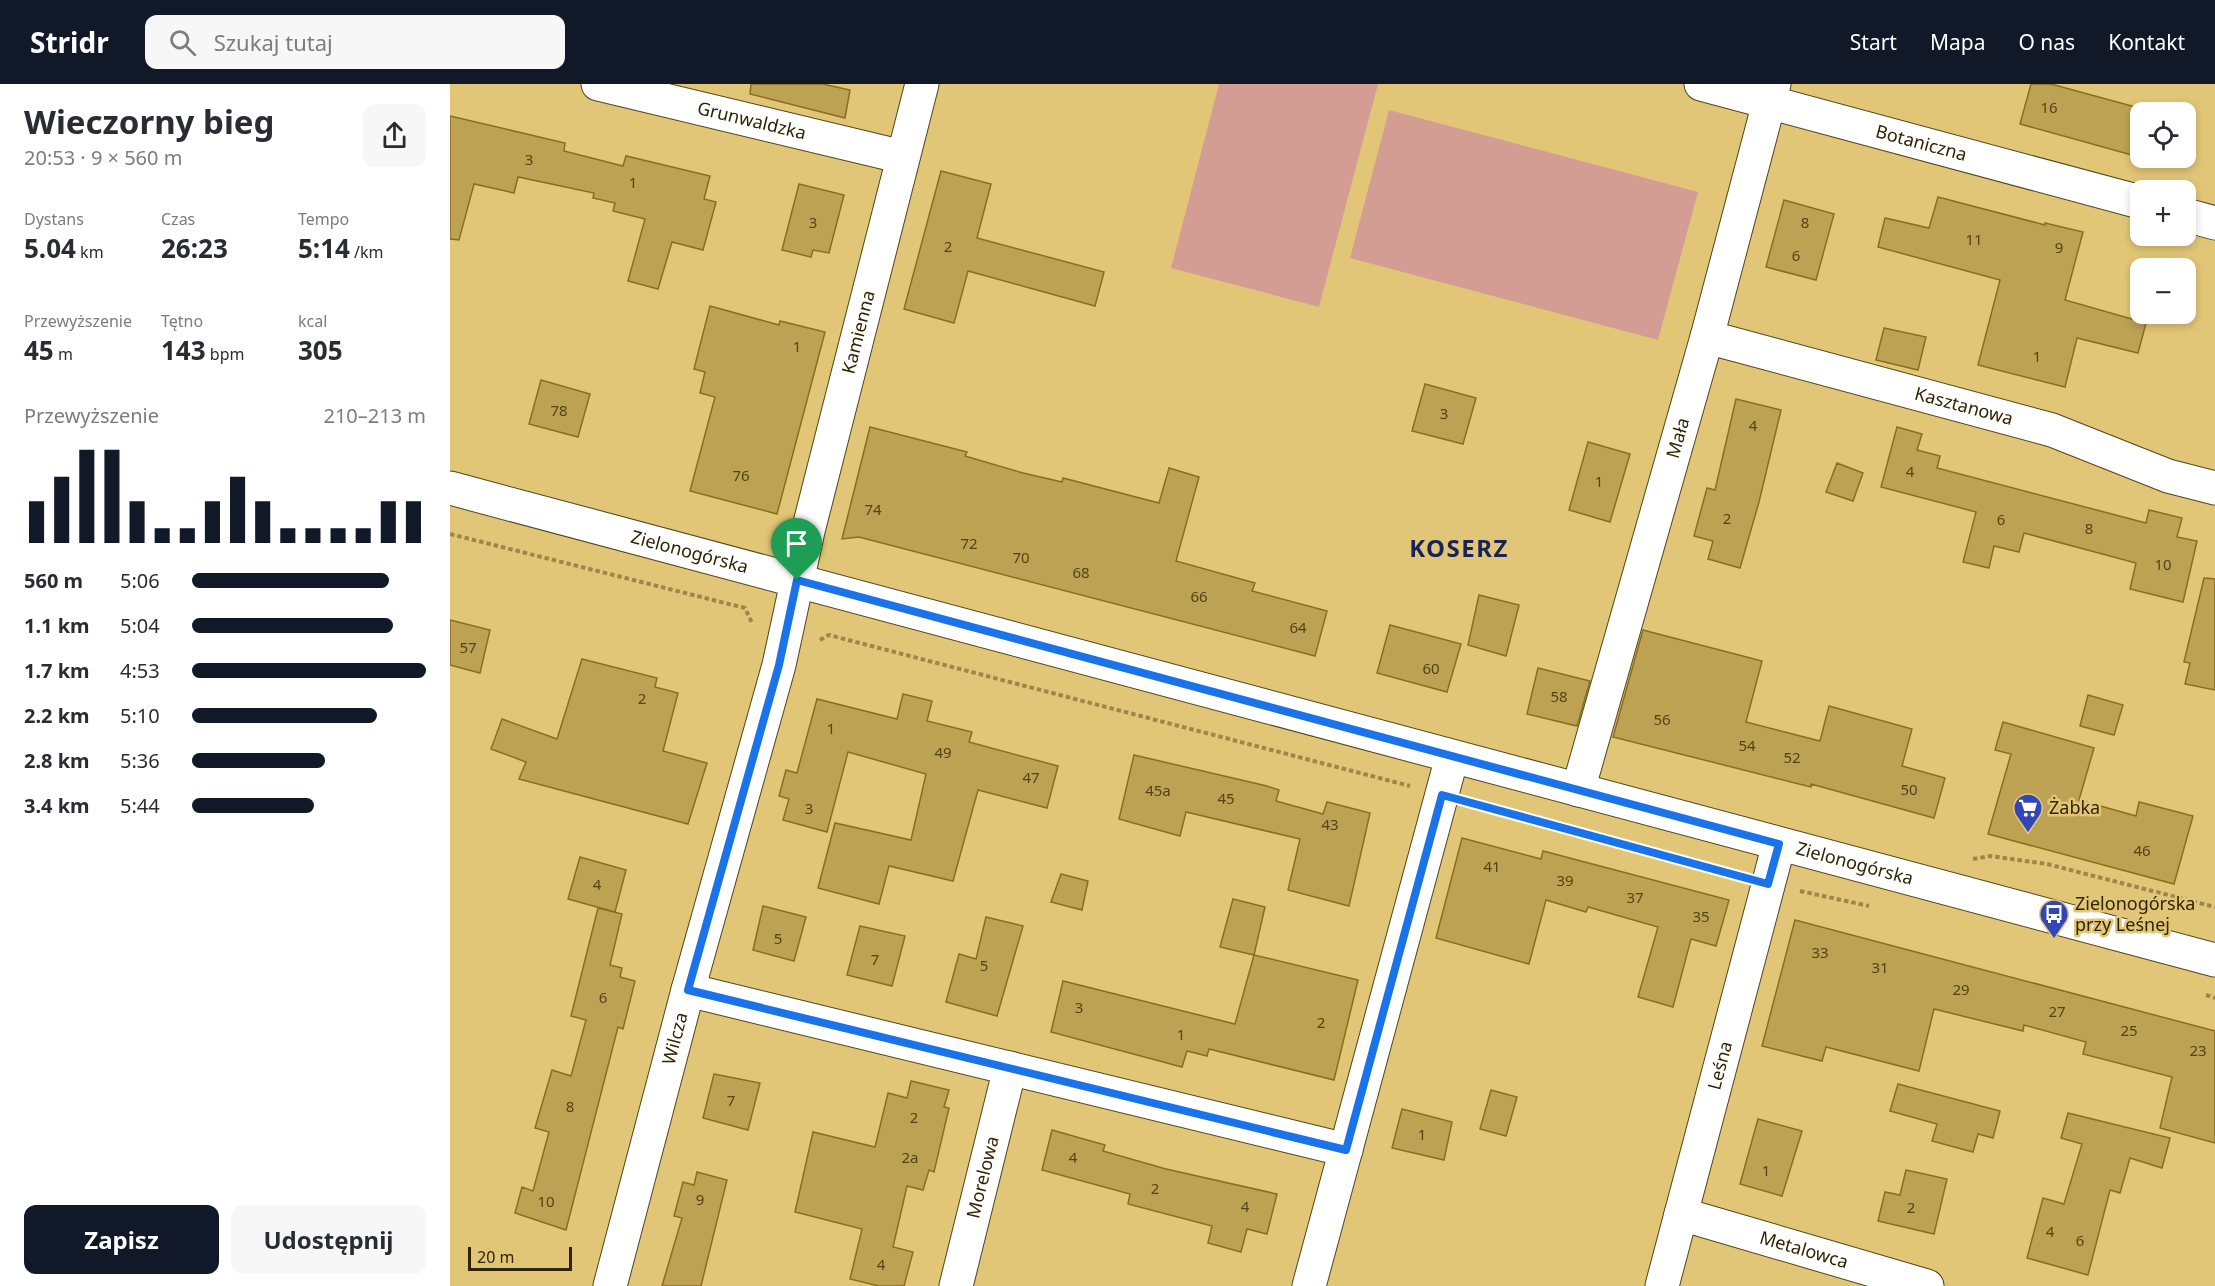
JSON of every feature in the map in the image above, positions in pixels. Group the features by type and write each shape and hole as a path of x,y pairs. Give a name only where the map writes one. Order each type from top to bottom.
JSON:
{"street":[{"name":"Grunwaldzka","path":"598,84 903,157"},
{"name":"Kamienna","path":"797,580 814,505 922,84"},
{"name":"Botaniczna","path":"1701,84 1772,93 2130,199"},
{"name":"Mała","path":"1578,790 1707,337 1772,93"},
{"path":"2196,217 2215,222"},
{"name":"Kasztanowa","path":"1707,337 2052,430 2168,476 2215,488"},
{"name":"Zielonogórska","path":"450,488 1452,758 2215,960"},
{"name":"Wilcza","path":"610,1286 688,990 784,645 797,580"},
{"path":"1310,1286 1452,758"},
{"name":"Leśna","path":"1662,1286 1779,844"},
{"path":"688,990 1346,1150"},
{"name":"Morelowa","path":"956,1286 1010,1068"},
{"name":"Metalowca","path":"1681,1214 1927,1286"}],"path":[{"path":"450,534 745,609 760,637 784,645 801,648 830,635 1442,795 1768,884 1880,908"},
{"path":"2204,995 2215,998"}],"shaded area":[{"path":"1219,84 1378,84 1319,307 1171,268"},
{"path":"1389,110 1698,192 1658,340 1350,258"}],"building":[{"path":"751,84 823,84 850,90 845,118 750,94"},
{"path":"2031,84 2051,84 2130,106 2130,155 2020,124"},
{"path":"450,116 565,143 564,151 623,166 626,156 710,176 704,199 716,202 703,250 672,242 658,289 628,281 645,219 613,211 615,203 593,198 594,193 518,177 514,193 474,184 459,240 450,239"},
{"path":"941,171 991,184 977,238 1104,272 1095,306 968,271 954,323 904,309"},
{"path":"799,184 844,195 829,253 813,250 811,257 782,250"},
{"path":"1938,197 2045,225 2045,223 2083,232 2065,300 2130,318 2130,324 2146,324 2138,353 2077,338 2065,387 1978,365 2000,280 1878,247 1885,218 1929,228"},
{"path":"1784,200 1834,214 1816,280 1766,267"},
{"path":"710,306 779,325 780,321 825,332 777,514 690,491 715,397 700,393 705,372 694,369"},
{"path":"1884,328 1926,337 1918,370 1876,360"},
{"path":"541,380 590,394 578,437 529,424"},
{"path":"1425,384 1476,398 1463,444 1412,431"},
{"path":"1736,399 1781,410 1759,502 1740,568 1708,559 1713,541 1694,536 1707,488 1715,490"},
{"path":"870,427 967,452 965,456 1023,473 1062,482 1063,478 1159,503 1169,468 1199,477 1176,561 1255,583 1252,591 1327,611 1315,656 859,537 842,539"},
{"path":"1897,427 1922,434 1917,450 1940,456 1937,468 2146,523 2149,510 2182,518 2177,537 2197,541 2183,602 2130,589 2136,563 2024,533 2019,552 1994,546 1989,568 1963,562 1976,512 1881,487"},
{"path":"1588,442 1630,454 1610,522 1569,510"},
{"path":"1837,463 1863,473 1853,501 1826,492"},
{"path":"2204,578 2215,579 2215,690 2185,684 2190,663 2184,662"},
{"path":"1479,595 1519,605 1506,656 1468,645"},
{"path":"450,620 490,630 480,673 450,665"},
{"path":"1390,625 1461,644 1447,692 1377,673"},
{"path":"1643,630 1762,661 1746,722 1820,741 1829,706 1912,729 1902,766 1945,778 1934,818 1811,784 1811,787 1613,737"},
{"path":"582,659 657,678 655,687 678,693 663,751 707,763 688,824 519,779 526,762 491,749 502,719 557,739"},
{"path":"1538,668 1590,681 1577,726 1527,714"},
{"path":"903,694 932,701 927,721 972,732 969,742 1058,766 1047,808 978,790 953,881 889,866 879,904 818,888 835,823 911,840 926,774 848,752 827,832 783,820 789,799 779,796 786,770 797,773 817,699 897,719"},
{"path":"2088,695 2123,705 2114,735 2080,726"},
{"path":"2003,722 2094,748 2079,800 2136,816 2139,802 2193,816 2174,884 1988,834 2011,754 1995,750"},
{"path":"1134,755 1267,786 1279,790 1276,801 1323,814 1327,802 1370,813 1349,906 1288,890 1300,839 1186,812 1180,836 1119,819"},
{"path":"1462,838 1541,859 1543,851 1729,900 1716,946 1691,939 1673,1007 1638,997 1658,927 1588,907 1586,912 1546,900 1529,964 1436,938"},
{"path":"580,857 626,870 615,912 568,899"},
{"path":"1061,874 1088,881 1082,910 1051,902"},
{"path":"1233,899 1265,907 1254,955 1220,947"},
{"path":"763,906 806,917 794,961 753,950"},
{"path":"598,908 622,914 610,965 622,968 620,977 635,981 623,1029 618,1027 566,1230 515,1213 522,1187 533,1191 549,1132 535,1128 552,1070 571,1076 586,1020 571,1016"},
{"path":"986,917 1023,926 997,1016 946,1002 959,954 976,959"},
{"path":"1795,920 2215,1031 2215,1143 2160,1128 2172,1077 2083,1054 2086,1042 2024,1025 2023,1031 1934,1009 1919,1071 1826,1047 1822,1061 1762,1046"},
{"path":"860,926 905,936 892,986 847,975"},
{"path":"1254,955 1358,980 1334,1080 1209,1049 1207,1056 1187,1051 1182,1067 1051,1032 1063,981 1235,1024"},
{"path":"714,1074 760,1083 748,1130 703,1118"},
{"path":"911,1081 949,1090 944,1107 949,1108 934,1172 929,1170 923,1190 907,1186 893,1247 913,1252 904,1286 879,1286 850,1279 862,1229 795,1212 813,1132 875,1147 888,1093 907,1098"},
{"path":"1898,1084 2000,1111 1993,1138 1978,1134 1973,1152 1932,1141 1937,1124 1890,1111"},
{"path":"1491,1090 1517,1097 1506,1136 1480,1129"},
{"path":"1402,1109 1452,1122 1444,1160 1392,1148"},
{"path":"2068,1113 2170,1138 2162,1168 2130,1158 2120,1193 2110,1190 2088,1275 2027,1258 2043,1198 2064,1204 2082,1144 2061,1138"},
{"path":"1758,1119 1802,1131 1782,1196 1740,1184"},
{"path":"1052,1130 1105,1145 1103,1151 1166,1169 1277,1194 1267,1234 1247,1229 1241,1252 1208,1243 1212,1226 1128,1204 1130,1194 1042,1170"},
{"path":"1906,1170 1947,1179 1934,1234 1878,1221 1885,1192 1900,1195"},
{"path":"697,1172 727,1180 701,1286 662,1286 682,1218 674,1216 683,1182 694,1185"}],"place":[{"name":"Żabka","path":"2028,834"},
{"name":"Zielonogórska przy Leśnej","path":"2054,940"}],"district":[{"name":"KOSERZ","path":"1459,549"}],"route":[{"path":"797,580 1254,705 1779,844 1768,884 1442,795 1346,1150 688,990 779,665 797,580"}]}
